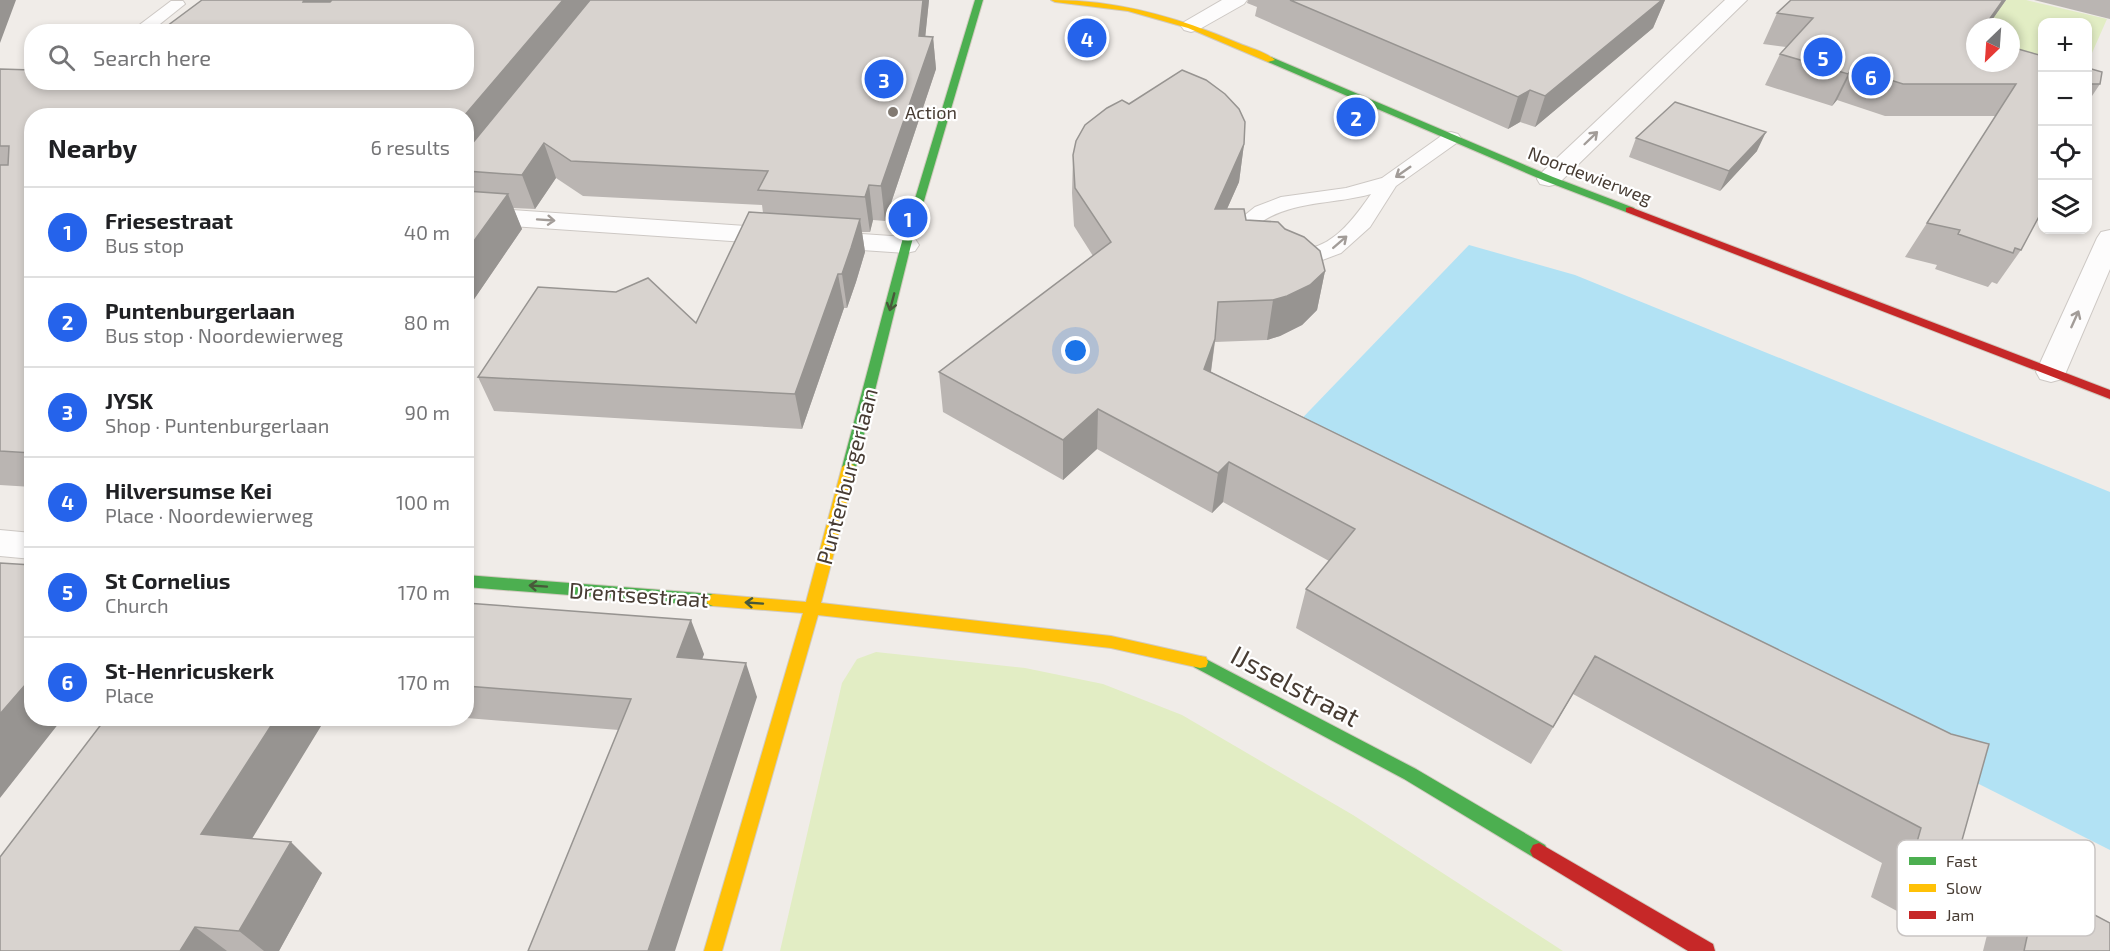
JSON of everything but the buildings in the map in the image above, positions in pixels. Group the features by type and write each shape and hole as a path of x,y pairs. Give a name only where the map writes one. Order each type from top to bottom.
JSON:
{"street":[{"name":"Puntenburgerlaan","path":"713,951 812,608 906,245 979,0"},
{"name":"Noordewierweg","path":"1055,0 1132,5 1191,26 1549,179 2110,395"},
{"path":"1191,26 1237,0"},
{"path":"1549,179 1737,0"},
{"path":"474,216 906,245"},
{"path":"2051,372 2110,238"},
{"path":"0,543 24,545"},
{"name":"Drentsestraat","path":"474,582 812,608"},
{"name":"IJsselstraat","path":"812,608 1111,642 1202,662 1410,774 1706,951"}],"lane":[{"path":"149,24 177,4"},
{"path":"1389,182 1348,194 1288,201 1262,211 1246,223 1251,237 1278,252 1309,257 1333,248 1355,228 1389,182 1450,138"}],"green space":[{"path":"1932,0 2026,0 2107,19 2092,53 2092,18 2038,18 2038,72 2020,66 2020,18 1966,18 1966,21"},
{"path":"876,652 1025,668 1103,684 1182,715 1353,815 1563,951 780,951 842,683 857,659"}],"water":[{"path":"1469,245 1575,275 2110,492 2110,850 2095,842 2095,840 2090,840 1286,435"}],"traffic: fast":[{"path":"849,467 906,245 979,0"},
{"path":"1271,60 1549,179 1630,210"},
{"path":"474,582 713,600"},
{"path":"1200,662 1410,774 1539,851"}],"traffic: slow":[{"path":"1055,0 1128,9 1191,26 1271,60"},
{"path":"713,951 812,608 849,467"},
{"path":"713,600 812,608 1111,642 1200,662"}],"traffic: jam":[{"path":"1630,210 2110,395"},
{"path":"1539,851 1706,951"}],"place":[{"name":"Hilversumse Kei","path":"1087,38"},
{"name":"St Cornelius","path":"1823,57"},
{"name":"St-Henricuskerk","path":"1871,76"},
{"name":"JYSK","path":"884,79"},
{"name":"Action","path":"893,112"},
{"name":"Puntenburgerlaan","path":"1356,117"},
{"name":"Friesestraat","path":"908,218"}]}
